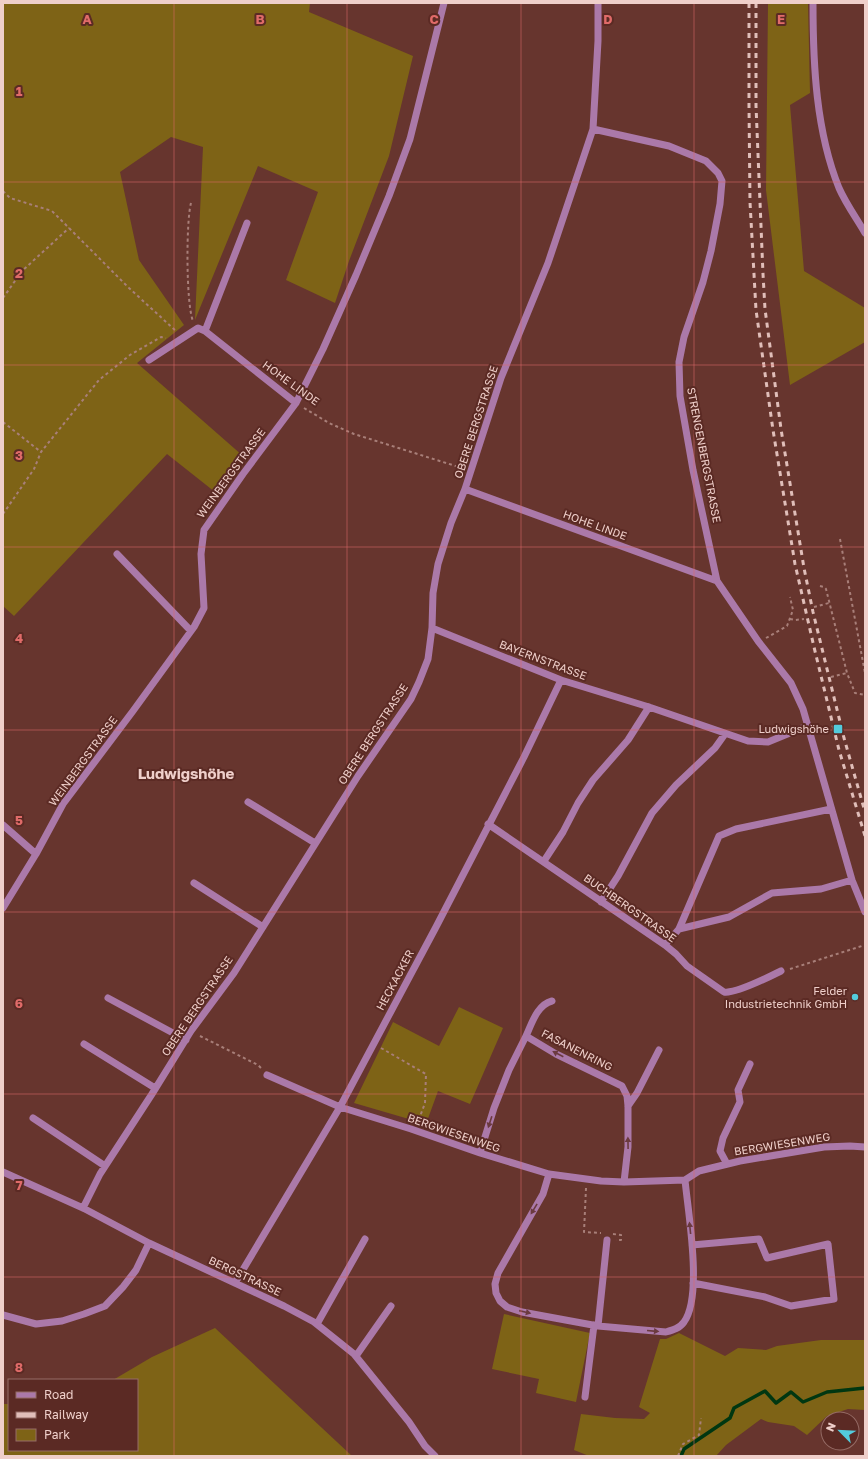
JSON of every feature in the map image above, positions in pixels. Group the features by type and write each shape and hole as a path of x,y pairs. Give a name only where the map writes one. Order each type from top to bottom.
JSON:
{"street":[{"name":"WEINBERGSTRASSE","path":"3,908 36,854 62,804 133,711 191,631 204,608 201,554 204,530 243,474 296,403 323,349 389,196 410,139 444,3"},
{"path":"592,129 598,41 598,3"},
{"path":"813,3 816,83 824,141 840,189 865,233"},
{"name":"OBERE BERGSTRASSE","path":"83,1208 105,1166 155,1088 192,1031 234,973 358,776 411,699 428,659 432,628 433,593 438,564 451,522 465,489 501,378 548,263 592,129"},
{"name":"STRENGENBERGSTRASSE","path":"592,129 669,146 706,161 718,173 722,181 720,204 711,251 703,282 684,336 679,362 678,379 680,396 693,470 717,581 758,642 791,683 803,709 852,880 865,912"},
{"path":"148,360 202,330 247,223"},
{"name":"HOHE LINDE","path":"202,330 296,403"},
{"name":"HOHE LINDE","path":"465,489 717,581"},
{"path":"117,554 191,631"},
{"name":"BAYERNSTRASSE","path":"432,628 561,680 649,707 748,742 768,742 807,726"},
{"name":"HECKACKER","path":"235,1283 340,1107 524,757 561,680"},
{"path":"544,861 563,832 578,803 593,780 628,740 649,707"},
{"path":"601,902 622,870 652,813 676,785 715,748 725,734"},
{"path":"248,802 315,844"},
{"path":"665,944 679,929 719,836 736,830 831,809"},
{"name":"BUCHBERGSTRASSE","path":"488,824 665,944 687,966 724,992 728,993 737,990 781,972"},
{"path":"3,825 36,854"},
{"path":"679,929 729,917 772,893 821,889 852,880"},
{"path":"194,883 263,927"},
{"path":"108,998 186,1040"},
{"path":"526,1036 534,1018 544,1003 552,1001"},
{"name":"FASANENRING","path":"480,1153 494,1108 509,1070 526,1036 556,1054 622,1086 627,1096 628,1106 627,1169 624,1182"},
{"path":"84,1044 155,1088"},
{"path":"628,1106 637,1093 659,1050"},
{"name":"BERGWIESENWEG","path":"727,1164 720,1152 723,1138 740,1102 738,1090 750,1064"},
{"name":"BERGWIESENWEG","path":"267,1075 340,1107 480,1153 549,1174 586,1179 624,1182 685,1180 699,1171 727,1164 824,1147 865,1148"},
{"path":"33,1118 105,1166"},
{"name":"BERGSTRASSE","path":"3,1172 83,1208 149,1243 284,1306 317,1324 356,1356 409,1422 425,1446 436,1456"},
{"path":"549,1174 543,1194 498,1273 495,1284 496,1293 500,1301 507,1307 522,1312 596,1325 666,1332 676,1329 684,1322 689,1312 693,1283 694,1270 685,1180"},
{"path":"317,1324 365,1239"},
{"path":"692,1245 760,1239 767,1258 828,1244 834,1298 791,1306 765,1297 693,1283"},
{"path":"584,1397 596,1325 607,1240"},
{"path":"3,1315 36,1324 62,1321 105,1306 123,1287 136,1270 149,1243"},
{"path":"356,1356 391,1306"}],"path":[{"path":"3,191 10,198 52,211 182,340"},
{"path":"191,203 188,221 191,315 202,330"},
{"path":"3,298 22,271 69,228"},
{"path":"3,514 34,469 41,452 99,380 130,355 161,337 182,340"},
{"name":"HOHE LINDE","path":"296,403 329,423 354,434 471,470"},
{"path":"3,422 41,452"},
{"path":"840,539 865,672"},
{"path":"820,586 826,589 847,673 855,693 865,694"},
{"path":"758,642 787,626 793,610 790,597"},
{"path":"814,607 829,603"},
{"path":"790,619 804,619"},
{"path":"831,677 847,673"},
{"path":"781,972 865,945"},
{"path":"192,1031 258,1065 267,1075"},
{"path":"373,1044 426,1074 425,1103 415,1131"},
{"path":"586,1179 584,1232 621,1235 620,1240 607,1240"},
{"path":"678,1456 683,1444 699,1435 701,1418"}],"green space":[{"path":"3,3 310,3 309,12 413,56 389,156 349,261 335,303 286,280 318,192 258,166 195,320 203,147 171,137 120,172 139,260 184,325 137,363 243,456 215,492 167,454 14,616 3,606"},
{"path":"768,3 808,3 810,93 790,105 804,271 865,308 865,342 790,385 766,190"},
{"path":"459,1007 503,1028 470,1104 438,1091 426,1124 354,1103 393,1022 439,1046"},
{"path":"504,1314 590,1333 576,1402 536,1393 539,1379 492,1369"},
{"path":"215,1328 352,1456 3,1456 3,1404 8,1404 8,1451 138,1451 138,1379 115,1379 152,1357"},
{"path":"679,1333 725,1356 738,1348 766,1350 777,1346 821,1340 865,1340 865,1410 848,1409 842,1411 820,1411 820,1423 807,1435 794,1426 768,1422 761,1419 726,1445 716,1456 589,1456 574,1450 581,1414 615,1418 644,1419 650,1413 639,1407 660,1339 666,1339"}],"waterway":[{"path":"681,1456 684,1449 730,1418 734,1408 765,1391 776,1403 791,1392 803,1402 827,1392 865,1388"}],"railway":[{"path":"749,3 750,202 756,310 773,430 795,564 839,750 865,836"},
{"path":"756,3 756,106 765,309 781,429 804,568 813,612 844,738 865,812"}],"place":[{"name":"Ludwigshöhe","path":"838,729"},
{"name":"Felder Industrietechnik GmbH","path":"855,997"}],"district":[{"name":"Ludwigshöhe","path":"186,774"}]}
